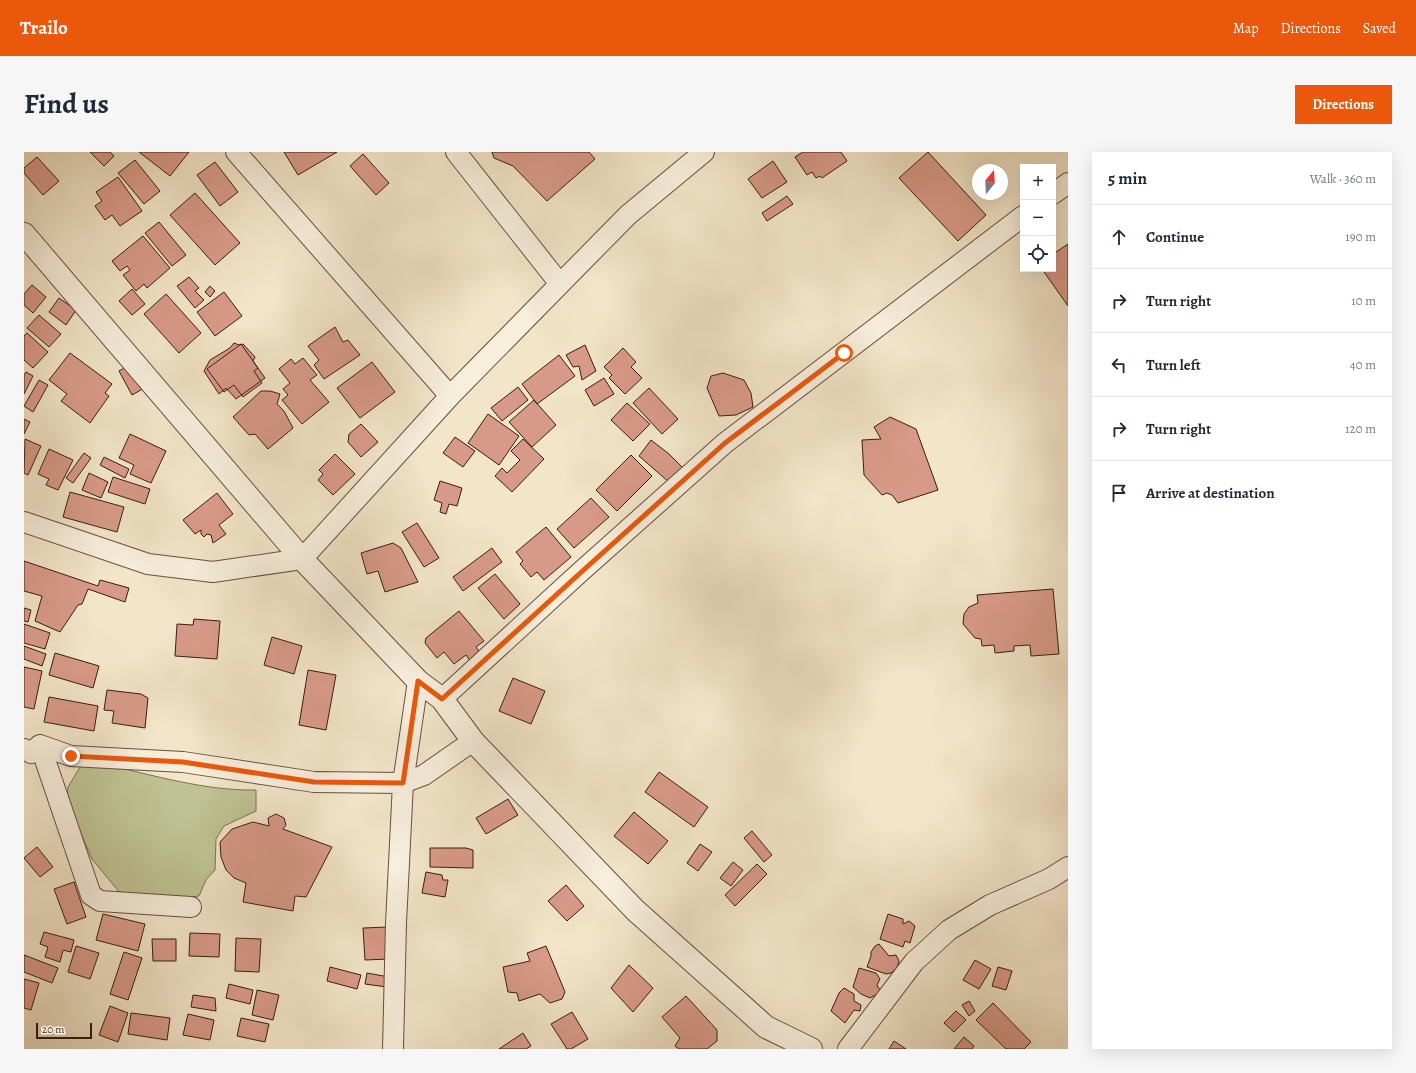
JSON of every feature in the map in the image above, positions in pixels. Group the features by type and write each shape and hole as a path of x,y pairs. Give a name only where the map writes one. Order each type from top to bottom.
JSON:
{"street":[{"path":"236,152 450,396"},
{"path":"456,152 560,284"},
{"path":"24,522 148,564 213,572 302,558 450,396 560,284 628,216 704,152"},
{"path":"1056,192 1068,183"},
{"path":"442,699 725,443 1020,218"},
{"path":"26,241 302,558 418,681 442,699 473,741 635,910 766,1027 811,1049"},
{"path":"393,1049 396,923 403,783 418,681"},
{"path":"191,907 100,901 91,895 30,753 183,762 314,782 403,783 424,775 473,741"},
{"path":"848,1049 914,962 949,930 990,904 1049,879 1068,867"}],"green space":[{"path":"103,764 198,785 237,790 256,790 256,811 224,826 216,839 215,870 206,880 199,896 178,899 120,893 92,859 67,801 68,787 80,767"}],"building":[{"path":"90,152 110,152 114,156 104,166"},
{"path":"139,152 189,152 170,176"},
{"path":"284,152 337,152 298,175"},
{"path":"492,152 589,152 595,159 547,201 513,166 494,158"},
{"path":"803,152 841,152 847,161 822,178 820,176 816,178 812,172 807,175 795,157"},
{"path":"928,152 986,215 958,241 899,178"},
{"path":"363,154 389,183 376,195 350,166"},
{"path":"37,157 59,181 43,195 24,173 24,168"},
{"path":"135,160 160,191 144,204 118,173"},
{"path":"773,161 787,182 762,198 748,179"},
{"path":"215,162 238,192 220,206 197,175"},
{"path":"118,177 142,211 120,226 112,215 105,220 95,206 102,201 96,192"},
{"path":"195,193 240,243 215,265 170,215"},
{"path":"787,196 793,204 767,221 762,213"},
{"path":"159,222 186,255 172,266 145,233"},
{"path":"143,236 170,268 147,288 144,284 136,291 123,275 130,270 127,266 120,271 112,261"},
{"path":"1068,244 1068,306 1044,272 1056,272 1056,252"},
{"path":"189,277 199,288 195,291 204,300 195,308 177,286"},
{"path":"32,285 46,297 33,313 24,305 24,294"},
{"path":"210,286 215,291 210,297 205,292"},
{"path":"132,289 145,304 132,315 119,301"},
{"path":"224,292 242,316 215,336 197,312"},
{"path":"166,294 201,333 179,353 144,314"},
{"path":"59,298 76,310 66,325 49,312"},
{"path":"39,315 61,334 49,347 27,328"},
{"path":"335,327 343,342 348,340 360,355 324,379 314,365 319,360 308,346"},
{"path":"27,333 48,352 33,368 24,360 24,336"},
{"path":"234,343 239,345 243,344 255,357 253,361 265,378 236,399 226,388 219,394 204,371 210,360 230,348"},
{"path":"241,344 258,368 254,371 262,383 243,397 234,385 224,392 207,369"},
{"path":"585,345 596,371 582,380 579,366 573,367 566,355"},
{"path":"623,348 636,362 631,367 642,378 625,394 609,378 612,375 604,367"},
{"path":"70,353 112,384 105,393 109,396 90,423 61,401 67,394 49,380"},
{"path":"559,355 575,376 537,404 522,384"},
{"path":"303,358 317,375 310,380 329,402 302,424 282,400 288,395 283,389 290,383 279,369 291,359 295,364"},
{"path":"372,362 395,392 360,418 337,388"},
{"path":"133,363 146,387 132,395 119,371"},
{"path":"26,372 33,376 24,394 24,375"},
{"path":"723,373 744,380 751,393 753,407 736,415 719,416 707,388 711,376"},
{"path":"604,378 614,394 594,406 585,390"},
{"path":"39,380 48,385 33,412 24,406"},
{"path":"518,387 528,400 502,421 491,408"},
{"path":"649,388 678,419 662,434 633,403"},
{"path":"261,391 270,391 280,394 277,404 284,411 293,428 268,449 255,434 249,435 233,417"},
{"path":"534,400 556,425 532,447 509,422"},
{"path":"627,403 650,424 633,441 611,420"},
{"path":"488,414 519,436 499,465 468,443"},
{"path":"890,417 916,429 938,490 898,503 892,495 887,493 882,495 864,475 862,440 881,439 874,427"},
{"path":"24,419 30,422 24,434"},
{"path":"361,424 378,442 361,457 348,442 349,434"},
{"path":"130,434 166,451 151,483 130,474 134,465 119,458"},
{"path":"455,437 475,451 463,467 443,453"},
{"path":"25,439 41,446 28,475 24,473"},
{"path":"523,439 544,459 512,492 495,476 502,468 507,473 520,460 511,451"},
{"path":"651,440 669,454 684,469 670,483 639,456"},
{"path":"49,449 73,460 58,490 46,485 49,479 38,474"},
{"path":"84,453 91,458 73,483 66,478"},
{"path":"335,454 355,474 333,495 318,480 323,474 319,470"},
{"path":"631,455 652,476 617,511 596,490"},
{"path":"104,457 129,469 125,478 100,465"},
{"path":"89,473 108,482 101,498 82,490"},
{"path":"113,477 150,489 145,504 108,492"},
{"path":"440,481 462,488 457,506 449,504 446,514 440,512 442,503 434,500"},
{"path":"70,492 124,507 117,532 63,517"},
{"path":"217,493 233,514 219,525 226,534 213,543 211,535 207,534 204,537 201,534 201,530 195,534 183,520"},
{"path":"591,498 609,517 574,548 557,529"},
{"path":"417,523 439,558 424,567 402,532"},
{"path":"546,527 571,557 544,580 537,572 531,577 520,564 523,561 516,552"},
{"path":"393,543 401,548 418,582 385,592 378,571 367,574 361,553"},
{"path":"492,548 502,562 463,591 453,577"},
{"path":"24,561 98,586 100,580 129,588 125,602 88,589 82,604 78,605 60,632 35,621 42,596 24,591"},
{"path":"495,574 520,604 504,619 478,588"},
{"path":"1053,589 1059,654 1031,656 1030,645 1014,646 1014,651 995,653 994,645 982,646 981,639 975,638 963,624 964,614 969,607 978,603 977,595"},
{"path":"24,608 31,610 28,622 24,621"},
{"path":"459,611 484,641 476,647 481,654 471,662 466,655 454,664 444,652 437,658 425,643 426,638"},
{"path":"194,619 220,621 217,659 175,656 177,624 193,625"},
{"path":"24,624 50,633 45,649 24,643"},
{"path":"272,637 302,646 294,674 264,665"},
{"path":"24,646 46,654 42,666 24,659"},
{"path":"55,653 99,666 93,688 49,675"},
{"path":"24,667 42,671 34,709 24,707"},
{"path":"308,670 336,675 326,730 299,725"},
{"path":"513,678 545,691 531,724 499,711"},
{"path":"107,690 141,694 148,698 145,728 112,723 114,711 104,710"},
{"path":"49,697 98,706 94,731 44,722"},
{"path":"659,772 708,807 694,827 645,792"},
{"path":"508,799 518,815 486,834 476,818"},
{"path":"634,812 668,841 648,864 614,836"},
{"path":"276,814 284,818 286,825 283,829 332,847 306,897 295,896 293,911 243,902 246,883 234,878 226,870 221,857 220,842 232,829 253,822 269,826 268,818"},
{"path":"752,831 772,855 764,862 744,838"},
{"path":"700,844 712,852 698,871 687,863"},
{"path":"37,847 53,867 40,877 24,858"},
{"path":"430,848 466,848 473,850 473,868 430,867"},
{"path":"733,862 743,870 731,886 720,878"},
{"path":"757,864 767,874 735,906 725,895"},
{"path":"426,872 442,875 443,880 448,880 445,897 422,893"},
{"path":"74,882 86,917 67,924 54,889"},
{"path":"566,885 584,906 567,921 548,901"},
{"path":"103,914 145,924 138,951 96,940"},
{"path":"888,914 903,919 903,924 909,921 915,926 910,943 905,941 903,947 880,939"},
{"path":"388,927 389,959 365,960 363,928"},
{"path":"44,932 74,940 71,952 63,950 60,962 45,957 48,947 40,944"},
{"path":"190,933 220,934 219,957 189,956"},
{"path":"236,938 261,939 259,972 235,971"},
{"path":"152,939 176,939 176,961 153,961"},
{"path":"879,944 889,956 896,955 899,961 897,968 891,973 886,974 867,967 871,952 875,946"},
{"path":"76,946 99,953 90,979 68,972"},
{"path":"546,946 565,992 562,999 550,1003 540,994 519,1001 517,993 508,992 503,967 530,961 527,953"},
{"path":"124,952 142,958 128,1000 110,994"},
{"path":"24,955 58,968 52,983 24,972"},
{"path":"975,960 991,969 979,989 963,980"},
{"path":"629,965 653,988 633,1012 611,988"},
{"path":"330,967 361,975 357,989 327,981"},
{"path":"998,967 1012,971 1006,990 992,986"},
{"path":"859,968 876,973 880,979 877,985 881,992 870,998 861,994 853,987"},
{"path":"367,973 389,977 387,987 365,984"},
{"path":"24,979 39,983 31,1010 24,1008"},
{"path":"229,984 253,990 250,1004 226,998"},
{"path":"844,988 854,994 854,1001 861,1005 860,1011 854,1010 845,1023 831,1011 839,993"},
{"path":"257,990 279,995 273,1020 252,1015"},
{"path":"193,995 215,998 216,1011 191,1007"},
{"path":"686,996 717,1030 717,1041 707,1049 679,1049 675,1046 680,1038 662,1017"},
{"path":"969,1001 975,1011 969,1016 962,1005"},
{"path":"993,1003 1031,1042 1024,1049 1006,1049 976,1020"},
{"path":"110,1006 128,1013 118,1042 99,1035"},
{"path":"956,1011 966,1020 954,1032 944,1023"},
{"path":"572,1012 588,1039 571,1049 567,1049 551,1024"},
{"path":"131,1013 170,1018 167,1040 128,1034"},
{"path":"188,1014 214,1020 210,1040 183,1035"},
{"path":"241,1018 269,1024 265,1042 237,1036"},
{"path":"523,1033 531,1046 526,1049 499,1049"},
{"path":"964,1037 974,1046 972,1049 954,1049"},
{"path":"894,1041 906,1049 889,1049"}],"route":[{"path":"71,756 183,762 314,782 403,783 410,726 418,681 442,699 725,443 844,353"}]}
